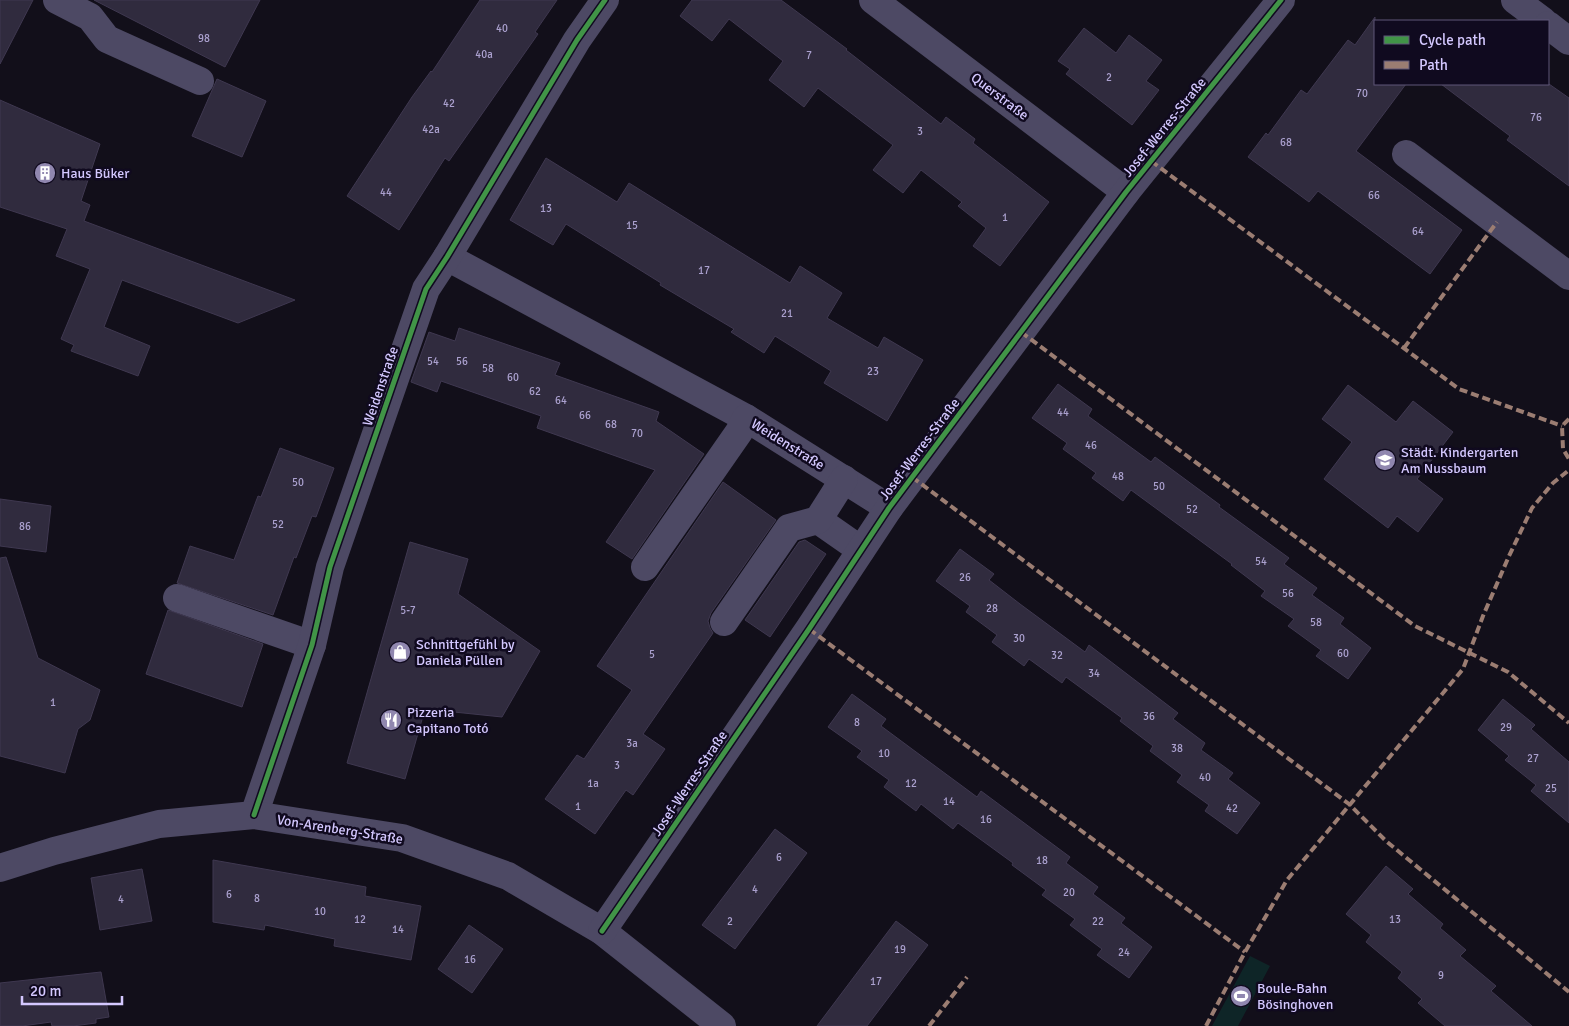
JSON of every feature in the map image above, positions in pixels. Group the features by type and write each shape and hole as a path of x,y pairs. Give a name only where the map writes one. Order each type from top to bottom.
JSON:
{"street":[{"path":"57,0 90,17 107,39 200,81"},
{"name":"Weidenstraße","path":"254,815 312,645 330,567 426,289 577,40 605,0"},
{"name":"Querstraße","path":"873,0 1126,192"},
{"name":"Josef-Werres-Straße","path":"602,931 888,508 1126,192 1281,0"},
{"path":"1515,0 1542,20"},
{"path":"1549,26 1569,41"},
{"path":"1406,154 1569,276"},
{"name":"Weidenstraße","path":"447,257 746,418 888,508"},
{"path":"645,568 739,432 746,418"},
{"path":"724,622 789,528 818,520 844,479"},
{"path":"818,520 861,550"},
{"path":"177,598 312,645"},
{"name":"Von-Arenberg-Straße","path":"0,868 54,851 159,824 254,815 402,838 508,876 602,931 722,1026"}],"green space":[{"name":"Boule-Bahn Bösinghoven","path":"1250,956 1270,966 1238,1026 1212,1026"}],"building":[{"path":"0,0 33,0 0,64"},
{"path":"94,0 260,0 225,67"},
{"path":"480,0 557,0 535,32 538,34 449,161 445,158 399,230 347,196 412,97 432,72"},
{"path":"692,0 781,0 847,49 941,124 946,117 975,139 973,143 1049,202 1000,266 973,246 986,228 958,206 962,202 921,170 903,193 873,170 893,145 818,88 804,107 769,80 783,61 729,19 712,41 680,16"},
{"path":"1375,17 1374,85 1405,85 1356,151 1462,230 1430,274 1318,191 1309,202 1248,157 1266,133 1268,135 1301,90 1307,94 1348,40 1355,45"},
{"path":"1084,28 1116,53 1129,35 1162,60 1146,81 1159,90 1132,125 1066,74 1070,69 1058,61"},
{"path":"217,79 266,101 242,157 192,136"},
{"path":"1549,84 1569,98 1569,186 1507,140 1510,136 1442,85"},
{"path":"0,100 100,144 81,201 90,205 84,221 295,300 238,323 122,280 104,327 150,346 138,376 71,351 74,345 61,339 90,269 56,256 67,229 0,207"},
{"path":"546,158 617,202 629,183 790,283 800,266 842,293 827,318 878,348 884,337 923,360 887,421 824,383 831,371 775,336 764,353 731,332 734,329 660,285 661,283 566,224 553,245 510,220"},
{"path":"459,328 560,363 555,375 659,412 656,421 704,454 632,559 606,542 655,470 537,428 541,416 441,381 437,392 411,382 429,332 455,341"},
{"path":"1058,384 1092,409 1088,416 1151,462 1155,457 1289,558 1284,564 1317,588 1312,595 1344,618 1340,624 1371,648 1348,679 1316,656 1321,650 1288,626 1294,619 1261,596 1265,591 1232,564 1131,490 1123,501 1092,478 1096,473 1063,449 1067,443 1032,418"},
{"name":"Städt. Kindergarten Am Nussbaum","path":"1348,385 1396,422 1413,401 1453,432 1417,479 1443,499 1418,532 1397,516 1388,528 1324,479 1352,442 1322,419"},
{"path":"280,448 334,468 316,517 312,516 296,558 294,557 273,615 177,583 190,546 234,560 258,496 261,497"},
{"path":"723,482 776,520 711,613 708,621 713,633 643,734 665,749 633,795 626,790 595,834 545,799 577,755 584,759 632,690 597,666"},
{"path":"0,499 51,506 46,552 0,546"},
{"path":"805,540 826,554 770,637 745,620 799,542"},
{"path":"410,542 468,559 458,594 540,651 502,717 425,709 405,779 347,763"},
{"path":"960,549 994,574 989,580 1020,604 1085,652 1089,645 1178,713 1173,719 1205,743 1201,750 1233,773 1228,779 1260,803 1237,834 1205,811 1209,805 1177,782 1182,775 1150,751 1153,746 1120,721 1122,718 1066,677 1062,683 1029,659 1024,666 992,642 997,635 966,612 970,606 936,581"},
{"path":"6,557 38,658 100,690 90,720 78,729 65,773 0,756 0,558"},
{"path":"168,610 263,644 242,707 146,674"},
{"path":"852,694 886,719 881,726 977,797 981,791 1070,857 1066,863 1098,887 1093,894 1125,918 1121,923 1152,947 1129,978 1097,955 1102,949 1070,925 1075,919 1042,895 1046,890 1012,865 1013,863 958,823 953,829 921,804 916,811 884,787 889,780 857,757 862,751 828,727"},
{"path":"1503,699 1535,725 1531,729 1569,762 1569,823 1531,791 1536,785 1505,760 1509,756 1478,730"},
{"path":"775,829 807,853 735,949 702,925"},
{"path":"213,860 366,887 365,896 421,906 411,960 334,946 335,939 265,925 264,930 213,922"},
{"path":"1386,866 1413,889 1408,894 1443,924 1440,928 1466,950 1460,956 1496,986 1491,991 1532,1026 1445,1026 1418,1003 1422,999 1398,978 1402,972 1366,942 1371,935 1346,914"},
{"path":"142,869 152,921 100,930 91,878"},
{"path":"896,921 928,945 867,1026 817,1026"},
{"path":"469,925 503,949 472,993 438,969"},
{"path":"101,972 109,1017 96,1019 96,1023 73,1026 52,1026 51,1022 22,1026 0,1026 0,983"}],"marked path":[{"path":"1151,161 1459,389 1562,426"},
{"path":"1404,348 1497,222"},
{"path":"1021,332 1415,626 1508,672 1569,723"},
{"path":"1569,419 1562,426 1563,449 1569,459"},
{"path":"1206,1026 1245,952 1287,880 1463,669 1483,616 1532,508 1553,483 1569,470"},
{"path":"912,477 1349,804 1386,841 1569,992"},
{"path":"809,629 1245,952"},
{"path":"929,1026 967,977"}],"cycle path":[{"path":"254,815 312,645 330,567 426,289 577,40 605,0"},
{"path":"602,931 809,629 889,508 1126,192 1281,0"}],"place":[{"name":"Haus Büker","path":"45,173"},
{"name":"Städt. Kindergarten Am Nussbaum","path":"1385,460"},
{"name":"Schnittgefühl by Daniela Püllen","path":"400,652"},
{"name":"Pizzeria Capitano Totó","path":"391,720"},
{"name":"Boule-Bahn Bösinghoven","path":"1241,996"}]}
